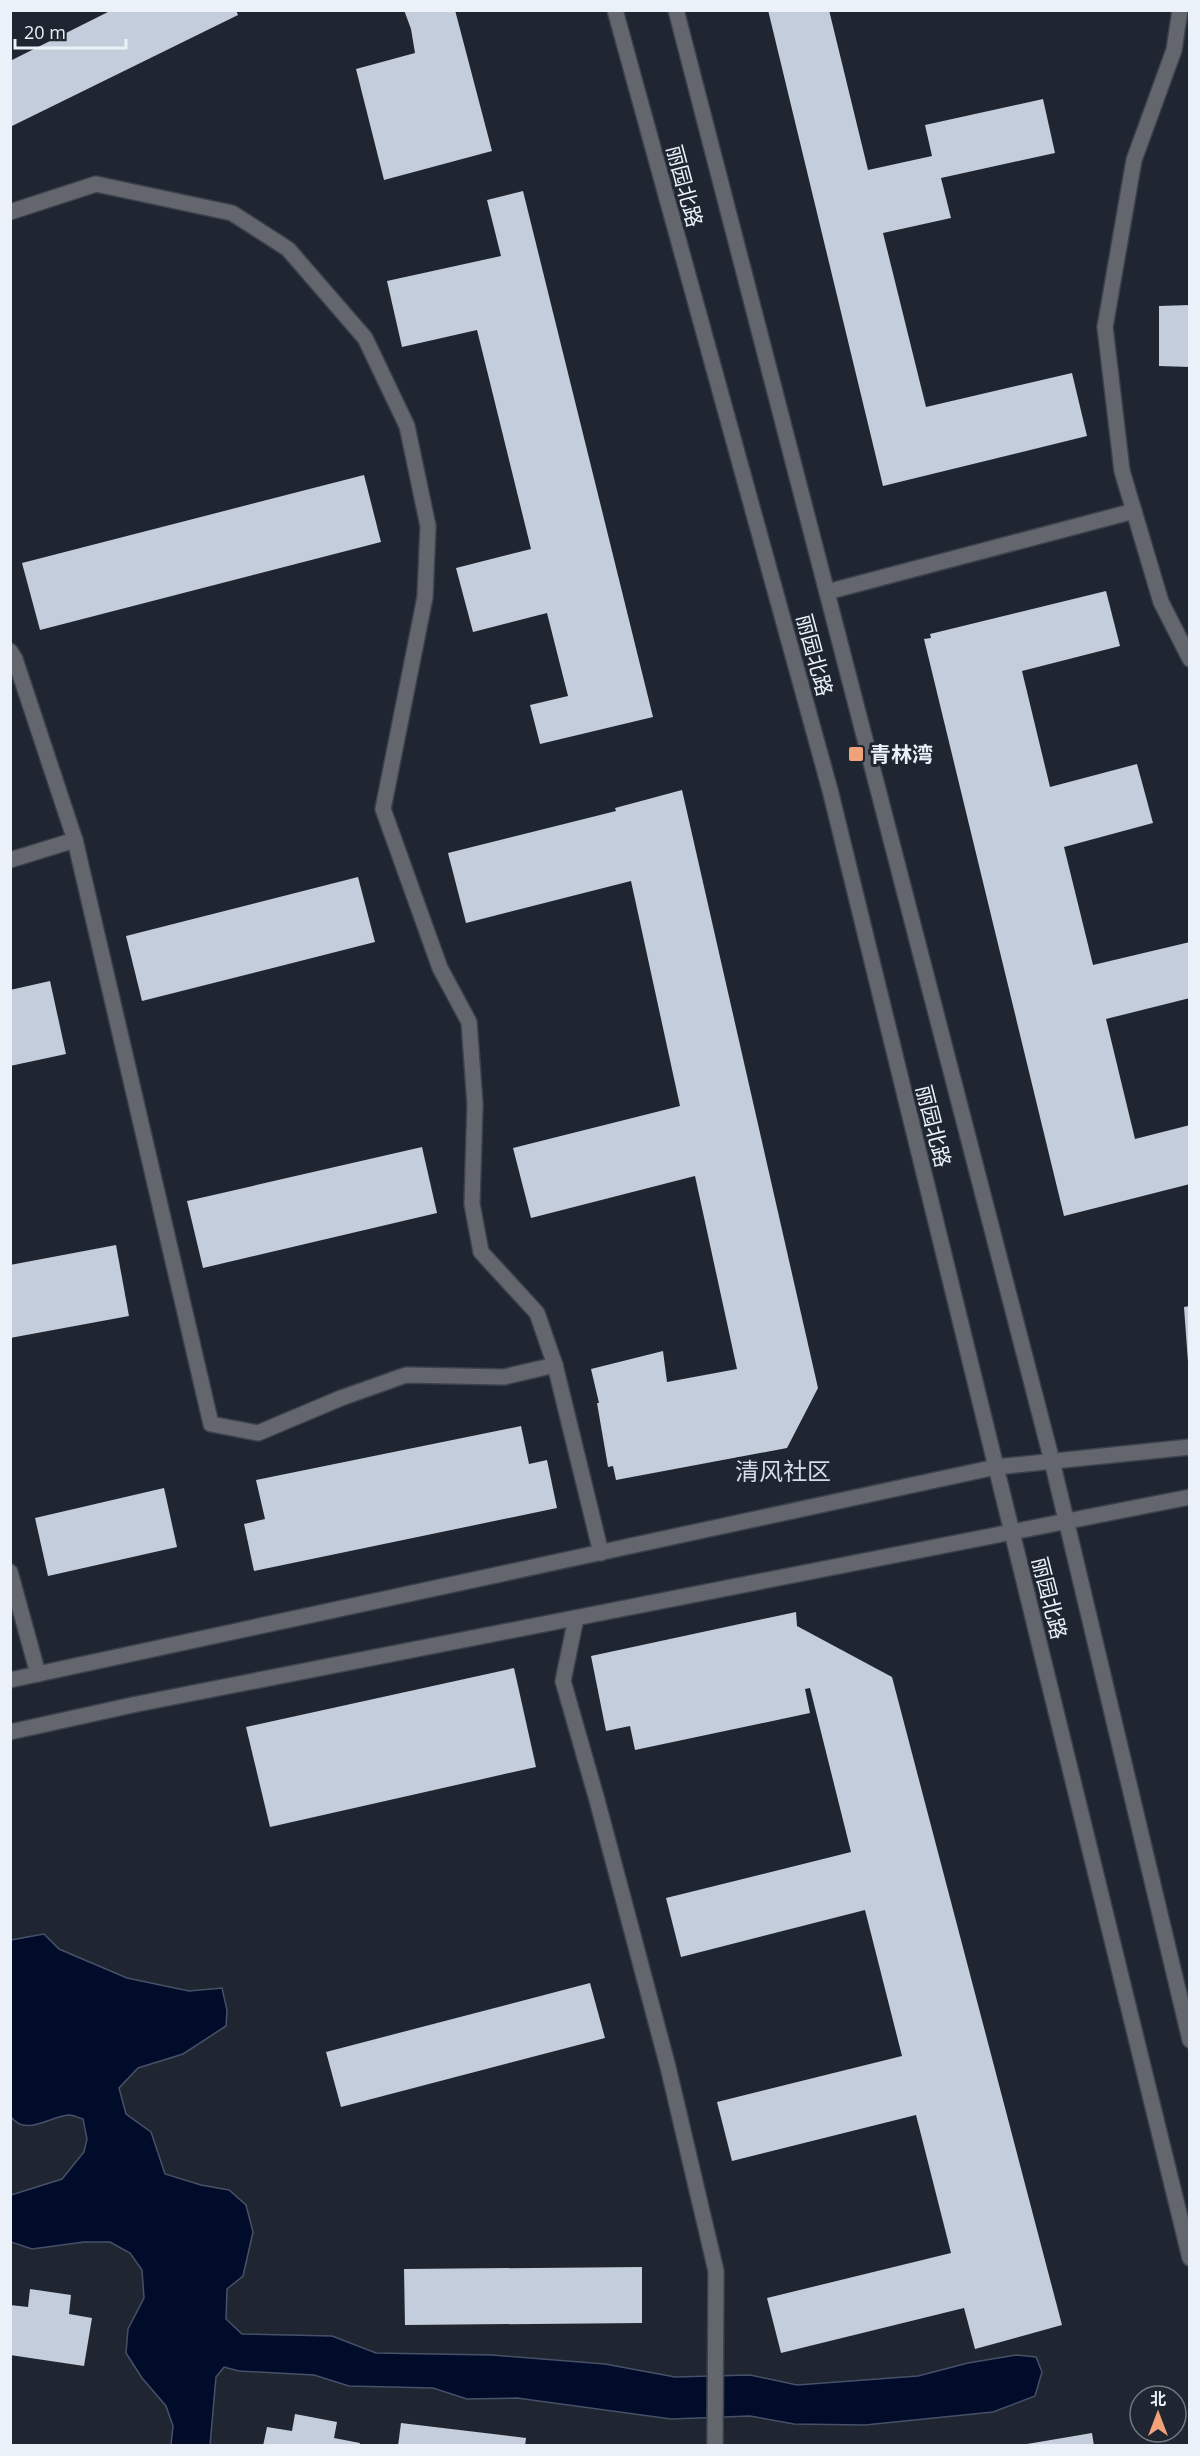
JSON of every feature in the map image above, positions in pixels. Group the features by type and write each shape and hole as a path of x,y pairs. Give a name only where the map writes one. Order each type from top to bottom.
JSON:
{"street":[{"name":"丽园北路","path":"615,10 830,790 1190,2258"},
{"name":"丽园北路","path":"676,10 1052,1461 1190,2040"},
{"path":"1180,10 1174,50 1134,160 1105,327 1122,471 1161,602 1190,659"},
{"path":"10,212 96,184 232,213 288,249 366,338 407,426 428,526 425,597 383,810 440,968 470,1022 475,1104 472,1204 481,1252 537,1314 555,1365 601,1553"},
{"path":"827,592 1134,511"},
{"path":"10,651 15,659 75,840 211,1424 258,1433 341,1398 406,1375 504,1377 555,1365"},
{"path":"10,861 75,840"},
{"path":"10,1680 996,1467 1190,1447"},
{"path":"10,1732 136,1704 1190,1497"},
{"path":"10,1572 38,1674"},
{"path":"576,1618 563,1681 668,2067 716,2271 715,2445"}],"water":[{"path":"44,1934 59,1949 127,1978 189,1991 222,1988 227,2010 226,2026 183,2054 138,2068 119,2088 126,2114 151,2132 165,2174 201,2185 229,2190 246,2205 253,2232 243,2276 227,2289 226,2319 242,2334 332,2336 376,2353 492,2355 605,2364 675,2377 750,2375 797,2385 918,2376 968,2363 1016,2355 1036,2357 1042,2372 1035,2396 993,2412 865,2425 794,2424 750,2416 671,2419 517,2398 467,2399 433,2388 349,2386 314,2375 239,2371 224,2367 216,2377 210,2445 171,2445 173,2426 166,2406 142,2378 126,2353 128,2329 144,2298 142,2270 130,2253 110,2242 84,2242 32,2249 11,2242 11,2195 62,2179 84,2152 87,2139 83,2119 74,2116 62,2116 31,2125 17,2123 11,2117 11,1940"}],"building":[{"path":"112,10 236,10 238,15 10,127 10,61"},
{"path":"404,10 455,10 492,151 384,180 356,69 415,53 411,29"},
{"path":"768,10 829,10 868,170 932,156 925,125 1043,99 1055,153 941,178 951,218 883,233 926,407 1072,373 1087,436 883,486"},
{"path":"523,191 653,717 540,744 530,705 568,696 547,613 473,632 456,568 531,549 477,330 402,347 387,281 501,256 487,200"},
{"path":"1190,305 1190,367 1159,366 1159,306"},
{"path":"364,475 381,542 40,630 22,563"},
{"path":"1106,591 1120,646 1022,671 1050,787 1137,764 1153,823 1064,847 1093,965 1190,942 1190,998 1106,1019 1135,1139 1190,1125 1190,1184 1064,1216 924,639 931,638 930,634"},
{"path":"682,790 818,1388 787,1448 616,1480 613,1466 608,1467 597,1403 599,1403 591,1369 663,1351 667,1382 737,1369 695,1176 531,1218 513,1148 680,1106 631,881 466,923 448,853 616,811 615,808"},
{"path":"358,877 375,942 142,1001 126,936"},
{"path":"50,981 66,1054 10,1066 10,990"},
{"path":"422,1147 437,1213 203,1268 187,1201"},
{"path":"116,1245 129,1316 10,1338 10,1265"},
{"path":"1190,1306 1190,1362 1188,1362 1184,1307"},
{"path":"521,1426 529,1464 547,1460 557,1508 254,1571 244,1524 265,1519 256,1480"},
{"path":"164,1488 177,1547 48,1576 35,1518"},
{"path":"796,1612 797,1626 892,1677 1062,2325 975,2349 964,2308 781,2353 767,2298 951,2253 916,2115 732,2161 717,2102 902,2056 865,1910 681,1957 666,1898 851,1852 810,1688 805,1689 810,1713 635,1750 630,1726 606,1731 591,1656"},
{"path":"514,1668 536,1767 270,1827 246,1727"},
{"path":"590,1983 605,2038 341,2107 326,2052"},
{"path":"642,2267 642,2323 405,2325 404,2269"},
{"path":"30,2289 71,2295 69,2314 92,2318 84,2366 10,2355 10,2305 28,2307"},
{"path":"295,2414 337,2422 334,2438 360,2443 359,2446 263,2446 267,2427 292,2431"},
{"path":"401,2423 526,2438 525,2446 398,2446"},
{"path":"1092,2433 1094,2446 1027,2446 1027,2444"}],"place":[{"name":"青林湾","path":"856,754"}],"district":[{"name":"清风社区","path":"783,1470"}]}
